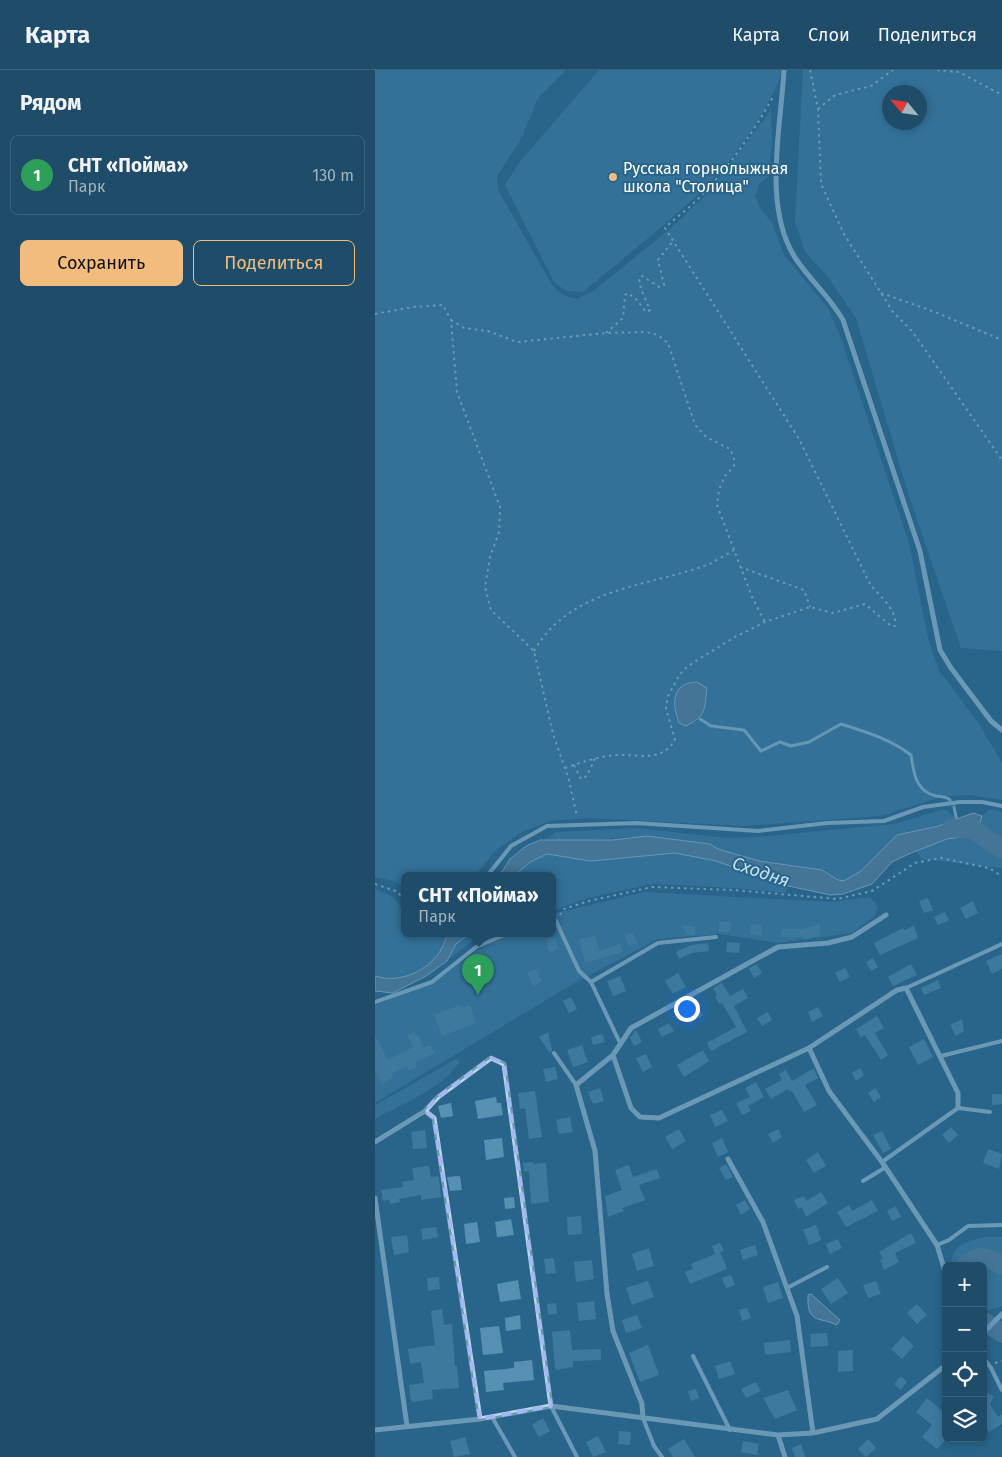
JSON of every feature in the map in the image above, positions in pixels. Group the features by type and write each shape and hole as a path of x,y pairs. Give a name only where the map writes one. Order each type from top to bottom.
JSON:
{"street":[{"path":"784,70 776,196 780,221 795,258 835,305 843,320 920,551 940,650 951,668 991,721 1002,730"},
{"path":"643,1418 641,1404 613,1331 607,1294 595,1151 576,1085 613,1056 631,1028 778,946 828,943 852,937 886,915"},
{"path":"613,1056 631,1108 641,1117 659,1118 809,1048 897,990 906,988 958,1093 958,1108"},
{"path":"809,1048 829,1091 882,1162 937,1245 942,1262"},
{"path":"375,1142 425,1111 438,1097 491,1058 504,1064 551,1406"},
{"path":"425,1111 434,1118 480,1419"},
{"path":"728,1159 763,1222 797,1316 813,1433"},
{"path":"375,1198 407,1426"},
{"path":"987,1329 1001,1316"},
{"path":"375,1430 480,1419 551,1406 778,1435 813,1433 877,1419 942,1368"},
{"path":"778,1435 785,1457"}],"lane":[{"path":"490,872 511,846 547,826 636,823 758,831 827,824 884,821 923,807 960,802 982,802 1002,806"},
{"path":"556,926 579,971 591,982 620,1043"},
{"path":"375,1002 432,982 476,946 499,937"},
{"path":"591,982 658,944 716,937"},
{"path":"906,988 1002,944"},
{"path":"941,1056 1002,1041"},
{"path":"554,1053 576,1085"},
{"path":"882,1162 958,1108 990,1112"},
{"path":"863,1181 886,1168"},
{"path":"937,1245 949,1240 968,1226 1002,1226"},
{"path":"787,1288 827,1267"},
{"path":"693,1356 730,1430"},
{"path":"987,1363 1002,1390"},
{"path":"551,1406 577,1457"},
{"path":"492,1417 515,1457"},
{"path":"643,1418 654,1446 662,1457"}],"path":[{"path":"810,70 818,109 821,184 844,234 893,312 912,331 1002,460"},
{"path":"818,109 835,95 871,86 893,70"},
{"path":"937,70 959,72 1002,94"},
{"path":"565,768 595,758 619,755 652,756 664,752 675,740 667,708 668,696 680,674 721,645 765,622 810,607 833,613 865,604 891,626 895,626 896,621 887,603 871,586 799,439 665,228 695,201 730,164 756,128 774,94 783,86"},
{"path":"606,333 623,318 625,295 628,293 636,299 646,312 650,310 641,289 639,278 642,276 659,287 664,285 658,260 673,241"},
{"path":"881,293 935,312 1002,340"},
{"path":"375,314 413,307 443,305 451,320 457,392 500,507 499,532 490,557 485,587 491,610 534,651 553,734 565,768 579,824"},
{"path":"451,320 464,328 488,331 517,342 606,333 646,332 659,335 667,343 695,425 706,438 730,450 734,459 734,466 725,476 719,490 717,506 740,567 765,622"},
{"path":"534,651 551,626 583,605 617,589 709,564 734,550"},
{"path":"740,567 804,590 810,607"},
{"path":"574,765 581,779 587,776 595,758"},
{"path":"556,919 564,909 597,898 652,887 733,890 837,899 872,890 915,863 941,858 989,868 1000,875"},
{"path":"375,884 398,892 401,896"}],"highlighted area":[{"path":"491,1058 504,1064 551,1406 480,1419 434,1118 425,1111 438,1097"}],"shaded area":[{"path":"375,70 566,70 538,98 522,137 497,176 498,190 552,285 563,295 576,299 592,292 671,228 707,194 771,110 772,141 768,177 760,183 755,196 760,208 772,223 784,255 828,308 841,338 909,543 929,642 939,670 979,724 1002,763 1002,800 970,795 944,796 881,816 744,826 588,818 550,821 522,832 495,851 478,872 401,872 401,885 394,881 375,877","holes":["697,682 707,688 700,719 685,726 679,723 675,709 678,691 688,684"]},
{"name":"Русская горнолыжная школа \"Столица\"","path":"599,70 781,70 776,88 750,133 730,160 708,184 660,229 583,292 566,291 554,282 505,185 518,164"},
{"path":"803,70 1002,70 1002,651 961,648 907,490 856,318 827,276 805,252 795,221"},
{"path":"990,809 1002,812 1002,868 922,859 916,851 947,839 968,836 978,829 982,816"},
{"path":"941,810 947,810 956,819 893,839 861,871 844,881 838,880 822,870 759,861 718,849 710,844 647,836 573,841 546,839 556,832 636,828 729,838 756,837 894,824"},
{"path":"675,853 716,861 788,886 786,893 652,884 588,898 556,910 556,872 519,872 530,862 547,854 591,861"},
{"path":"375,889 391,896 401,908 401,937 447,937 442,948 430,963 413,974 394,978 375,976"},
{"path":"644,892 831,902 870,897 878,907 875,916 852,933 778,943 719,934 658,939 571,985 375,1103 375,1005 433,983 478,950 505,937 556,937 556,913"},
{"path":"465,937 483,937 473,941 447,960 456,944"},
{"path":"456,1059 459,1062 452,1071 433,1088 375,1119 375,1105"},
{"path":"984,1237 1002,1237 1002,1306 987,1311 987,1262 952,1262 955,1251 966,1242"}],"water":[{"path":"697,682 707,688 705,707 698,719 686,726 679,723 675,709 676,696 682,686"},
{"path":"973,813 982,816 978,829 968,836 947,839 911,853 892,862 872,884 843,894 831,895 788,886 716,861 675,853 591,861 547,854 530,862 519,872 502,872 510,859 526,846 540,840 612,840 647,836 710,844 718,849 759,861 822,870 838,880 844,881 861,871 897,835 938,826"},
{"path":"447,937 465,937 456,944 447,961 426,976 393,993 375,991 375,976 394,978 413,974 430,963 442,948"},
{"path":"811,1294 840,1320 837,1325 811,1315 808,1295"}],"building":[{"path":"928,898 933,910 924,913 919,901"},
{"path":"973,901 978,913 966,919 960,908"},
{"path":"945,912 949,920 938,925 934,917"},
{"path":"719,922 731,922 730,932 719,932"},
{"path":"751,924 762,925 761,936 750,934"},
{"path":"820,924 820,936 803,939 803,937 781,937 781,929 802,929"},
{"path":"682,925 695,926 695,935 687,935"},
{"path":"914,926 918,938 880,955 874,943 903,928 904,930"},
{"path":"633,932 638,943 629,946 625,936"},
{"path":"595,935 600,951 620,944 623,952 585,963 579,940"},
{"path":"555,937 559,949 549,952 546,940"},
{"path":"727,942 740,943 739,953 726,952"},
{"path":"708,943 709,951 692,953 679,959 676,952 691,945"},
{"path":"1002,954 1002,969 992,974 986,961"},
{"path":"873,958 878,967 871,971 866,962"},
{"path":"757,964 762,973 754,978 749,968"},
{"path":"911,964 917,975 893,986 888,977"},
{"path":"845,968 850,977 840,982 835,973"},
{"path":"536,969 542,982 533,986 527,973"},
{"path":"678,973 686,987 673,994 665,981"},
{"path":"620,976 626,991 613,996 607,981"},
{"path":"938,980 941,988 924,995 921,988"},
{"path":"722,983 730,996 743,989 748,998 734,1006 747,1032 711,1051 707,1043 736,1027 722,1003 719,1004 715,996 717,995 713,988"},
{"path":"571,997 577,1009 569,1013 563,1001"},
{"path":"460,1005 461,1008 470,1005 476,1023 442,1036 434,1015"},
{"path":"697,1006 703,1016 688,1023 683,1014"},
{"path":"818,1007 823,1016 812,1022 808,1012"},
{"path":"768,1012 772,1020 762,1026 757,1018"},
{"path":"877,1016 884,1028 875,1033 888,1055 881,1060 865,1035 861,1038 856,1029"},
{"path":"962,1019 964,1031 956,1036 950,1025"},
{"path":"669,1023 674,1031 662,1037 658,1029"},
{"path":"636,1030 642,1042 634,1046 630,1038"},
{"path":"414,1032 416,1036 418,1035 424,1048 430,1045 435,1053 415,1063 417,1067 409,1071 407,1066 392,1074 394,1077 382,1084 375,1070 375,1035 388,1060 413,1047 407,1035"},
{"path":"548,1032 552,1050 550,1054 539,1037"},
{"path":"602,1034 605,1042 593,1045 591,1037"},
{"path":"924,1039 933,1057 918,1065 909,1047"},
{"path":"582,1045 588,1062 573,1067 567,1050"},
{"path":"703,1050 709,1061 684,1077 677,1065"},
{"path":"646,1054 652,1067 643,1072 636,1058"},
{"path":"555,1067 558,1079 546,1082 543,1069"},
{"path":"814,1068 818,1078 805,1085 817,1105 804,1112 792,1091 790,1092 788,1089 771,1099 765,1089 782,1080 779,1074 786,1070 792,1081"},
{"path":"860,1068 864,1075 856,1081 852,1073"},
{"path":"756,1082 764,1097 748,1106 751,1111 742,1115 736,1103 750,1097 745,1088"},
{"path":"600,1088 604,1101 593,1104 588,1092"},
{"path":"875,1088 881,1097 874,1102 868,1093"},
{"path":"535,1091 542,1137 529,1139 525,1108 520,1109 518,1093"},
{"path":"992,1094 1002,1094 1002,1104 992,1105"},
{"path":"496,1097 497,1103 501,1103 503,1115 478,1119 475,1101"},
{"path":"451,1103 453,1116 441,1118 438,1106"},
{"path":"722,1110 728,1121 715,1127 710,1115"},
{"path":"570,1117 573,1132 559,1134 556,1120"},
{"path":"951,1127 958,1135 949,1143 942,1135"},
{"path":"679,1129 686,1141 672,1149 665,1137"},
{"path":"778,1129 782,1137 773,1143 768,1134"},
{"path":"425,1130 427,1148 413,1149 411,1132"},
{"path":"882,1131 891,1149 883,1153 873,1135"},
{"path":"502,1138 504,1157 486,1160 484,1140"},
{"path":"722,1138 728,1152 718,1157 712,1143"},
{"path":"988,1149 1002,1154 999,1169 983,1163"},
{"path":"818,1152 826,1166 814,1173 806,1160"},
{"path":"533,1162 533,1164 546,1163 549,1202 531,1204 529,1171 524,1172 523,1163"},
{"path":"726,1164 733,1177 726,1180 719,1168"},
{"path":"629,1165 633,1177 657,1169 660,1178 639,1185 645,1200 622,1208 624,1211 608,1217 605,1196 622,1190 615,1170"},
{"path":"429,1166 431,1177 438,1176 439,1178 441,1197 421,1200 421,1195 399,1199 400,1202 390,1204 389,1200 383,1201 381,1190 403,1187 402,1182 414,1180 412,1168"},
{"path":"460,1176 462,1190 450,1191 447,1177"},
{"path":"821,1192 828,1203 806,1217 802,1207 798,1209 794,1200 804,1196 806,1201"},
{"path":"514,1197 515,1208 505,1209 504,1198"},
{"path":"745,1200 750,1209 741,1215 736,1205"},
{"path":"872,1200 878,1211 846,1227 837,1212 849,1205 852,1211"},
{"path":"896,1206 901,1217 892,1221 887,1211"},
{"path":"581,1216 582,1234 568,1235 567,1217"},
{"path":"511,1219 514,1235 497,1237 495,1222"},
{"path":"477,1222 480,1242 466,1244 464,1224"},
{"path":"816,1225 821,1240 809,1245 803,1230"},
{"path":"436,1227 438,1237 423,1240 421,1229"},
{"path":"911,1233 916,1243 895,1253 899,1262 884,1270 880,1260 883,1258 879,1252"},
{"path":"407,1235 409,1252 394,1255 391,1237"},
{"path":"838,1239 842,1248 830,1254 826,1244"},
{"path":"720,1243 724,1251 720,1252 727,1269 690,1284 685,1272 693,1269 691,1264 715,1254 712,1246"},
{"path":"755,1245 758,1255 743,1260 740,1250"},
{"path":"649,1248 654,1266 637,1271 632,1254"},
{"path":"554,1258 556,1273 546,1274 544,1259"},
{"path":"592,1260 594,1279 576,1282 574,1262"},
{"path":"731,1275 735,1285 726,1288 722,1278"},
{"path":"439,1277 440,1289 428,1291 427,1278"},
{"path":"838,1278 848,1293 831,1304 821,1289"},
{"path":"518,1280 521,1299 500,1302 497,1284"},
{"path":"648,1281 654,1297 632,1305 626,1288"},
{"path":"876,1281 881,1294 868,1298 863,1285"},
{"path":"778,1282 783,1298 768,1303 763,1287"},
{"path":"594,1301 596,1319 579,1321 577,1303"},
{"path":"556,1303 557,1314 548,1315 547,1304"},
{"path":"917,1304 927,1315 917,1324 907,1313"},
{"path":"747,1308 751,1318 742,1321 739,1310"},
{"path":"442,1309 444,1325 452,1324 455,1366 457,1366 459,1388 432,1390 433,1399 411,1402 409,1385 424,1383 421,1362 410,1364 408,1349 435,1345 431,1311"},
{"path":"520,1315 521,1329 506,1331 505,1318"},
{"path":"637,1315 642,1328 626,1333 622,1320"},
{"path":"499,1326 503,1353 483,1355 480,1328"},
{"path":"570,1330 572,1350 601,1349 601,1360 573,1361 573,1367 555,1370 552,1332"},
{"path":"827,1333 828,1346 811,1347 810,1334"},
{"path":"903,1336 914,1346 902,1359 891,1349"},
{"path":"790,1340 791,1352 765,1355 764,1343"},
{"path":"648,1345 659,1375 640,1382 629,1353"},
{"path":"853,1350 853,1371 838,1372 838,1351"},
{"path":"532,1360 534,1380 503,1383 504,1390 486,1392 484,1371 514,1368 514,1362"},
{"path":"730,1361 735,1374 719,1379 715,1366"},
{"path":"901,1376 907,1382 901,1390 894,1384"},
{"path":"756,1382 761,1391 746,1398 741,1389"},
{"path":"696,1389 699,1398 691,1401 688,1391"},
{"path":"788,1390 797,1410 775,1419 763,1398"},
{"path":"987,1393 994,1396 990,1404 998,1417 1002,1414 1002,1424 989,1432 987,1429"},
{"path":"927,1398 942,1411 943,1442 937,1449 922,1437 932,1425 916,1412"},
{"path":"543,1418 550,1431 539,1437 532,1425"},
{"path":"619,1431 631,1432 630,1445 618,1444"},
{"path":"598,1436 606,1452 593,1457 586,1442"},
{"path":"465,1437 470,1454 454,1457 450,1441"},
{"path":"684,1439 695,1457 673,1457 668,1449"},
{"path":"868,1439 876,1448 866,1457 858,1449"},
{"path":"743,1441 759,1444 757,1455 741,1452"},
{"path":"801,1444 805,1457 795,1457 792,1448"}],"waterway":[{"path":"700,719 711,726 744,730 761,751 780,742 791,746 809,742 841,724 869,733 886,740 911,755 915,775 920,786 929,794 945,797 950,800"},
{"path":"954,807 957,821"},
{"name":"Сходня","path":"952,828 972,829 1002,849"},
{"name":"Сходня","path":"970,1262 983,1258 1002,1265"},
{"name":"Сходня","path":"987,1324 1002,1333"}],"place":[{"name":"Русская горнолыжная школа \"Столица\"","path":"613,177"},
{"name":"СНТ «Пойма»","path":"478,995"}]}
